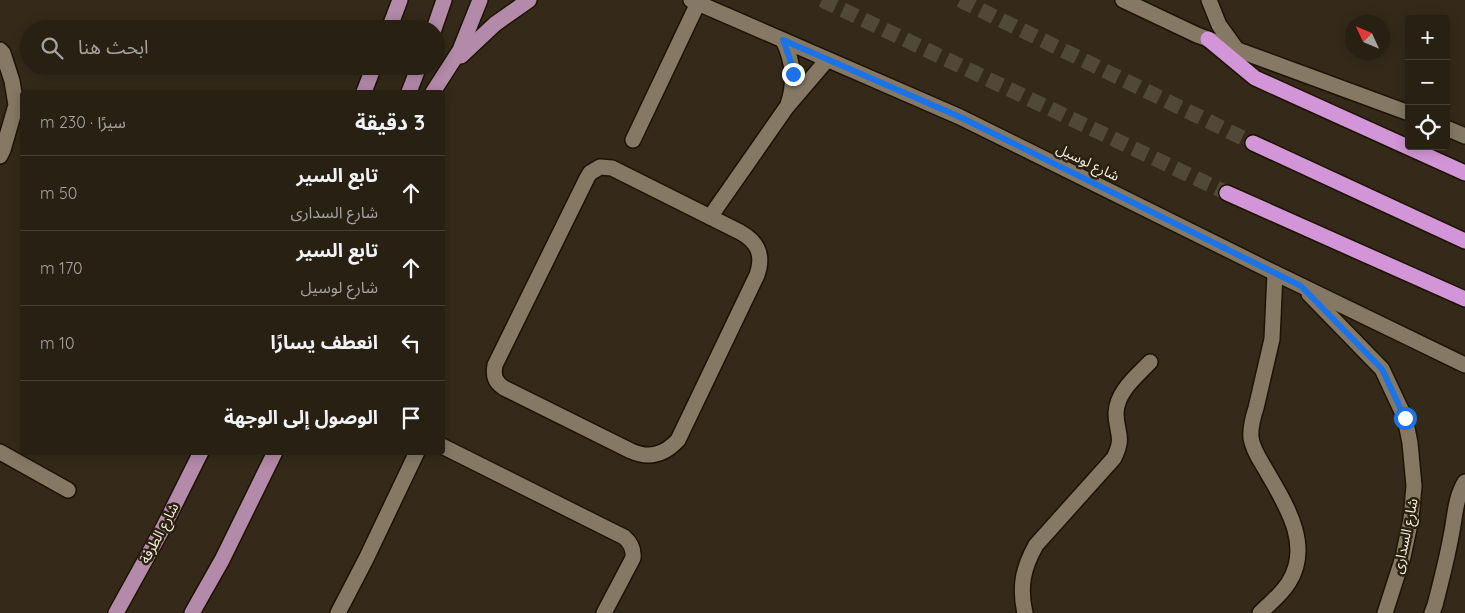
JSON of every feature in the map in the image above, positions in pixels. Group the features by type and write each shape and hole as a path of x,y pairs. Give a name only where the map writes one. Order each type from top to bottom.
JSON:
{"highway":[{"path":"1208,40 1255,78 1465,173"},
{"path":"1253,143 1465,240"},
{"path":"1227,193 1465,299"}],"main road":[{"path":"437,20 444,0"},
{"path":"445,74 468,34 480,0"},
{"path":"452,63 496,24 529,0"},
{"path":"392,20 396,4"},
{"path":"365,90 371,75"},
{"path":"410,90 416,75"},
{"path":"434,90 444,75"},
{"name":"شارع الطرفة","path":"116,613 163,528 200,455"},
{"path":"192,613 222,560 274,455"}],"street":[{"path":"1123,0 1208,40 1405,111"},
{"path":"1209,0 1219,25 1238,50"},
{"path":"634,140 695,2"},
{"name":"شارع لوسيل","path":"695,2 960,117 1465,365"},
{"path":"783,40 793,74 793,85 786,108"},
{"path":"0,50 3,53 12,81 16,105 0,156"},
{"path":"710,217 786,108 827,60"},
{"path":"1450,130 1465,136"},
{"path":"600,167 612,168 710,217 740,232 754,242 760,258 760,267 682,432 672,447 656,455 639,455 504,388 496,381 494,376 495,365 587,178 594,169 600,167"},
{"path":"1260,613 1282,592 1290,581 1298,554 1298,540 1294,525 1277,489 1257,455 1251,438 1253,417 1272,339 1275,273"},
{"name":"شارع السدارى","path":"1301,286 1382,369 1405,418 1410,443 1414,486 1411,519 1403,557 1385,613"},
{"path":"1025,613 1022,587 1028,558 1036,545 1114,458 1118,451 1120,438 1116,412 1120,396 1125,388 1150,362"},
{"path":"445,448 629,541 633,558 604,613"},
{"path":"0,452 68,490"},
{"path":"338,613 416,455"},
{"path":"1432,613 1447,553 1456,506 1465,482"}],"tunnel":[{"path":"822,0 1227,193"},
{"path":"960,0 1253,143"}],"route":[{"path":"793,74 788,51 783,40 960,117 1301,286 1382,369 1405,418"}]}
